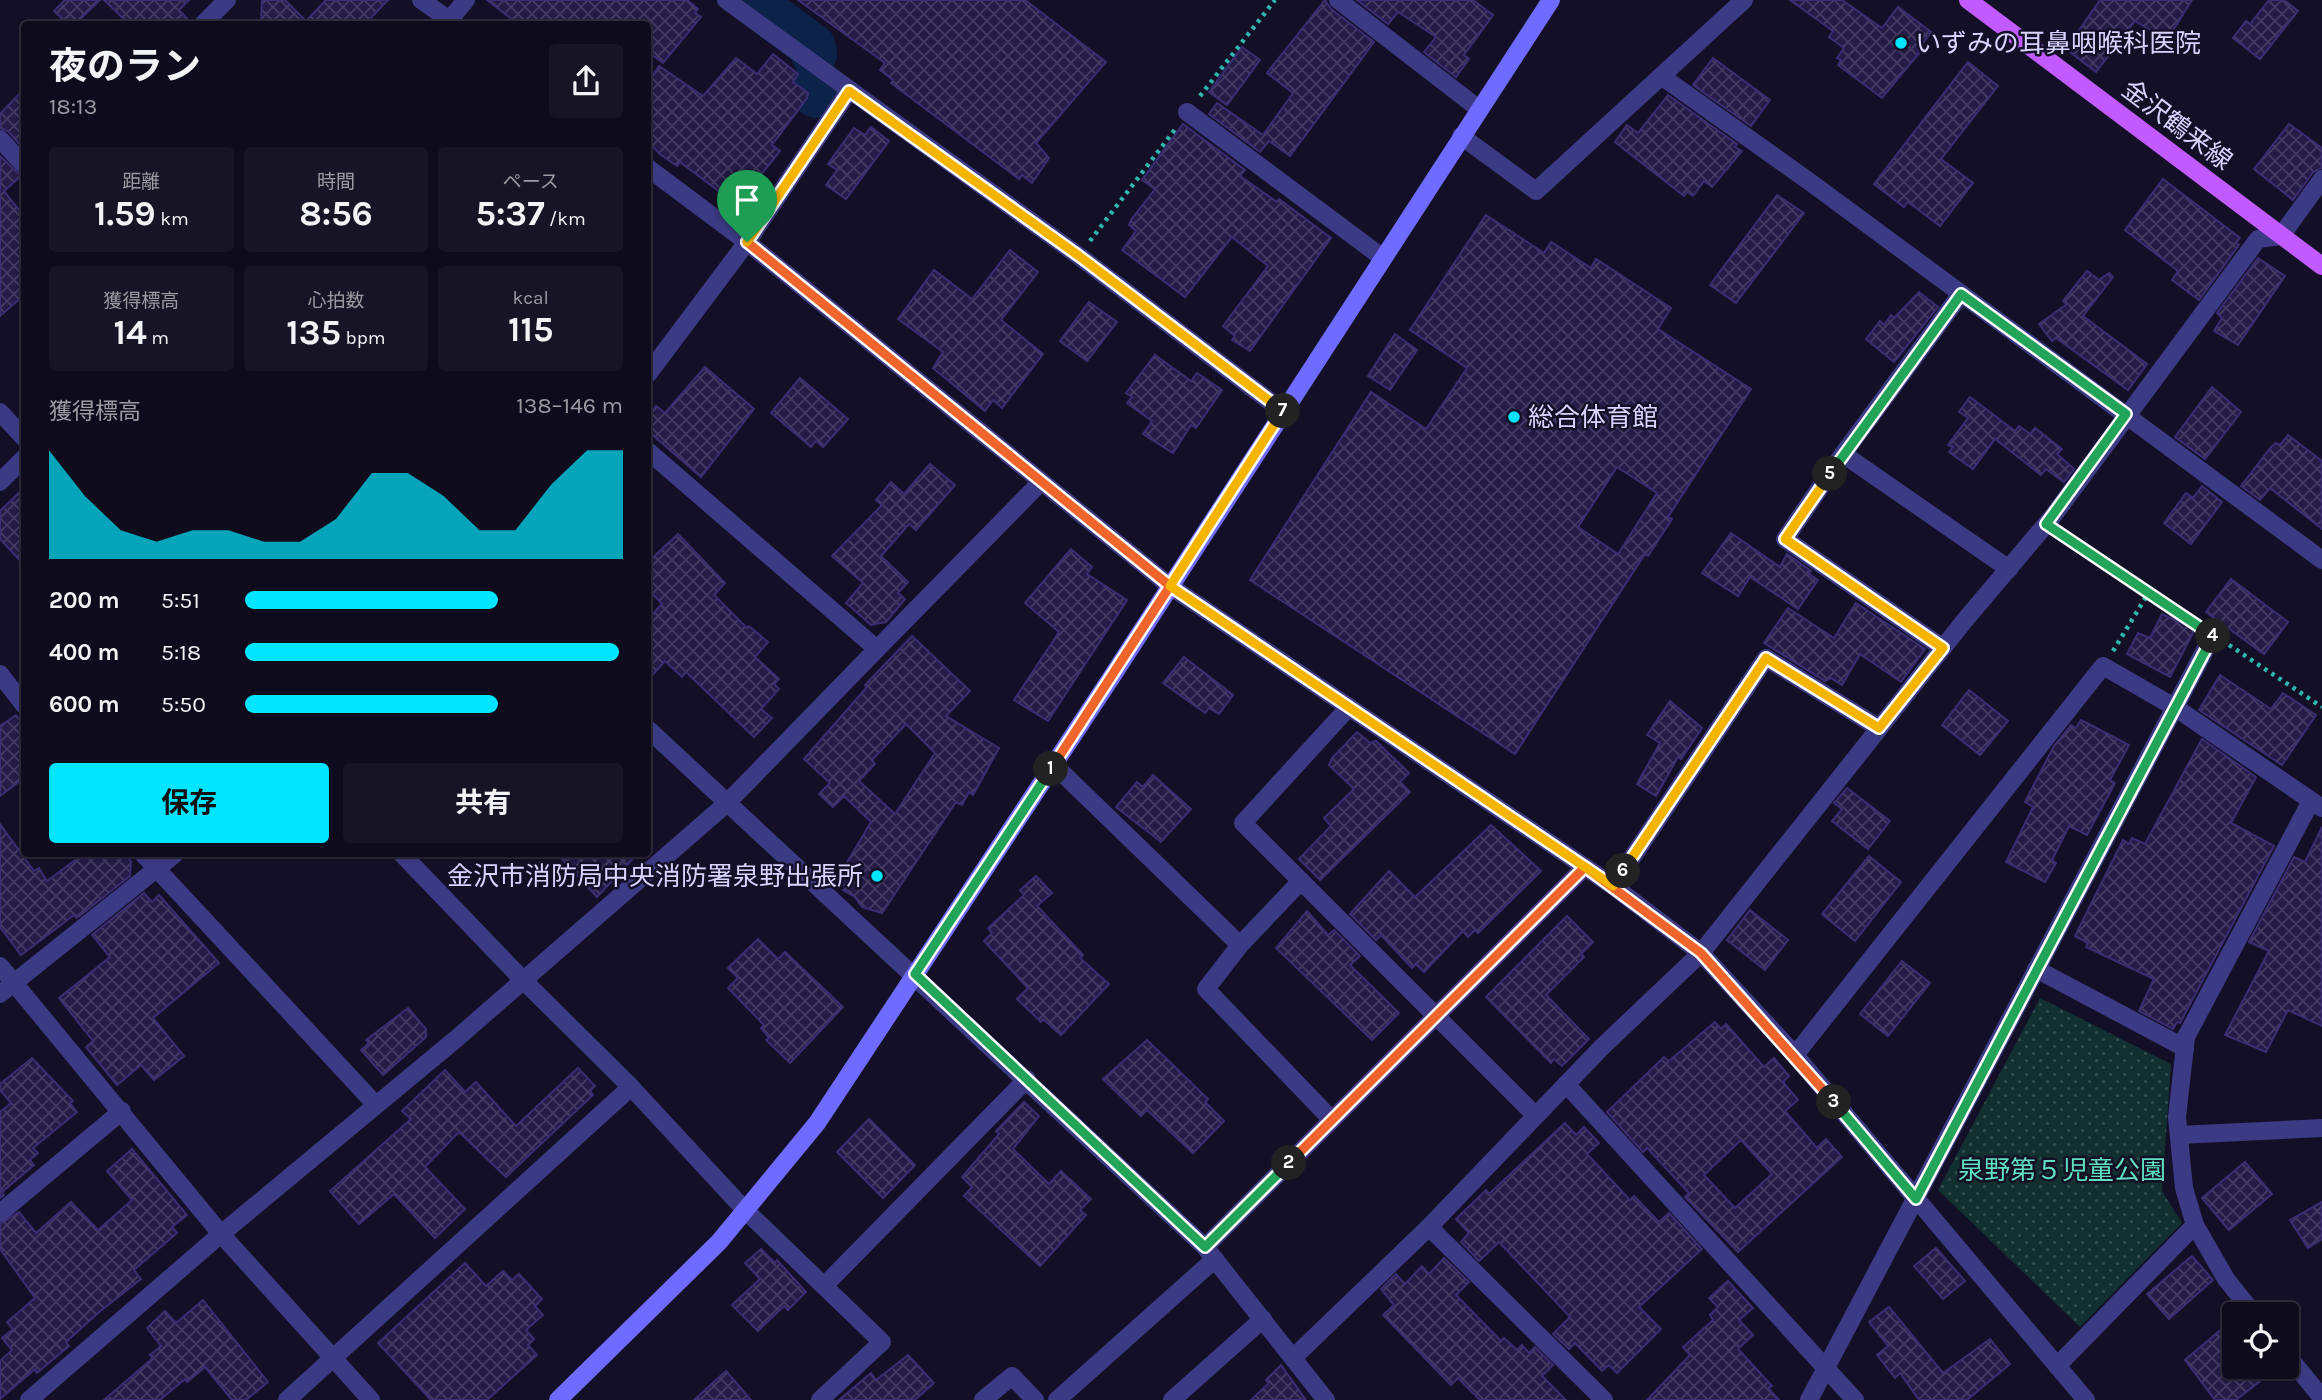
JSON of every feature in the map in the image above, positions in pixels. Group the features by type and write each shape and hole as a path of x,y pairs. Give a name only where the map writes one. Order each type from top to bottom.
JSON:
{"main road":[{"name":"金沢鶴来線","path":"1968,0 2322,266"}],"street":[{"path":"206,21 227,0"},
{"path":"421,0 447,21"},
{"path":"451,21 466,0"},
{"path":"726,0 1079,256 1284,412"},
{"path":"1338,0 1479,109"},
{"path":"558,1400 719,1242 817,1123 1054,765 1551,0"},
{"path":"1461,136 1536,191 1744,0"},
{"path":"1661,76 2322,560"},
{"path":"651,370 747,242 849,91"},
{"path":"1188,112 1383,258"},
{"path":"0,139 21,162"},
{"path":"651,170 747,242 1040,483 1170,586 1613,886 1701,953 1795,1055 2086,1400"},
{"path":"1294,1357 1429,1227 1535,1115 1701,953 1943,648 2046,524 2258,239 2281,236 2322,179"},
{"path":"1943,648 1785,539 1843,454 1961,294"},
{"path":"0,412 21,435"},
{"path":"651,454 877,649"},
{"path":"1843,454 2009,569"},
{"path":"0,482 21,461"},
{"path":"29,1400 726,804 1040,483"},
{"path":"1809,1400 2213,635"},
{"path":"1613,886 1766,658 1879,728"},
{"path":"1795,1055 2103,666 2176,708 2317,804 2186,1037 2177,1117 2184,1188 2195,1225 2226,1279 2245,1302"},
{"path":"0,674 21,701"},
{"path":"1349,707 1243,823 1434,1017 1535,1115"},
{"path":"651,732 726,804 915,974 1210,1253 1326,1400"},
{"path":"1054,765 1240,945"},
{"path":"145,857 376,1105"},
{"path":"6,989 171,857"},
{"path":"405,857 631,1087 744,1209 882,1342 820,1400"},
{"path":"1058,1400 1210,1253 1332,1120 1585,867"},
{"path":"1301,881 1240,945 1206,989 1332,1120"},
{"path":"0,966 6,989 122,1111 221,1234 371,1400"},
{"path":"2036,969 2185,1048"},
{"path":"824,1286 1027,1079"},
{"path":"1566,1084 1855,1400"},
{"path":"287,1400 631,1087"},
{"path":"0,1213 122,1111"},
{"path":"2179,1135 2322,1128"},
{"path":"2057,1366 2195,1225"},
{"path":"1429,1227 1604,1400"},
{"path":"1172,1400 1263,1319"},
{"path":"2299,1370 2322,1398"},
{"path":"983,1400 1012,1376 1035,1400"}],"path":[{"path":"2046,524 2322,707"},
{"path":"2103,666 2149,592"}],"green space":[{"name":"泉野第５児童公園","path":"2040,998 2171,1064 2162,1191 2182,1223 2080,1327 1938,1190"}],"building":[{"path":"65,0 100,0 78,21 65,21 54,11"},
{"path":"104,0 189,0 179,10 189,21 126,21"},
{"path":"262,0 285,0 306,21 261,21"},
{"path":"326,0 388,0 368,21 306,21"},
{"path":"487,0 687,0 698,9 695,13 701,17 663,63 651,54 651,21 514,21"},
{"path":"798,0 1025,0 1106,62 1036,143 1049,158 1032,183 1022,175 1019,179 891,83 893,80 880,70 885,63"},
{"path":"1325,0 1331,9 1374,42 1290,156 1269,141 1260,152 1209,114 1217,103 1263,135 1293,93 1267,73"},
{"path":"1357,0 1473,0 1493,15 1464,55 1469,59 1456,77 1424,52 1436,37 1398,12 1388,24"},
{"path":"1790,0 1842,0 1882,28 1898,7 1931,32 1918,50 1920,52 1882,98 1838,65 1841,60 1837,58 1844,48 1829,37 1833,31"},
{"path":"2100,0 2192,0 2167,40 2135,21 2096,72 2066,49"},
{"path":"2269,0 2284,0 2298,11 2260,59 2233,38 2246,21 2250,24"},
{"path":"1242,47 1260,60 1227,105 1209,92"},
{"path":"773,54 798,74 793,82 808,93 772,145 780,151 737,205 680,162 677,166 651,145 651,78 659,66 703,96 736,58 757,74"},
{"path":"1713,58 1770,100 1751,126 1693,85"},
{"path":"1968,62 1998,86 1941,159 1973,183 1940,226 1908,202 1904,207 1874,184"},
{"path":"21,92 21,146 8,131 0,128 0,114"},
{"path":"1668,95 1737,144 1735,147 1742,151 1712,187 1704,181 1693,196 1687,192 1684,196 1615,142 1627,125 1638,133"},
{"path":"1183,124 1245,170 1240,176 1277,202 1279,199 1331,238 1250,351 1232,340 1235,336 1223,326 1268,266 1232,237 1185,297 1122,250 1136,231 1129,225 1131,220 1155,189 1142,180"},
{"path":"2289,124 2322,148 2322,168 2313,172 2293,200 2254,169"},
{"path":"871,127 889,141 846,199 826,185 837,170 828,164 854,128 865,135"},
{"path":"0,156 21,176 4,191 21,212 21,298 0,316"},
{"path":"2163,179 2240,238 2236,243 2239,245 2199,300 2172,280 2178,271 2125,230"},
{"path":"1777,195 1804,213 1736,303 1710,285"},
{"path":"1486,215 1544,253 1551,242 1591,268 1596,259 1671,308 1658,329 1751,389 1668,517 1672,519 1648,556 1645,554 1515,754 1250,580 1371,392 1426,429 1467,368 1410,330","holes":["1617,467 1657,493 1618,554 1578,527"]},
{"path":"1010,250 1038,272 1001,320 1043,354 1002,408 993,400 985,411 933,368 943,352 898,319 934,270 972,299"},
{"path":"2258,258 2285,276 2238,345 2214,331 2222,318 2217,313"},
{"path":"2087,271 2099,280 2109,273 2113,277 2083,316 2147,364 2128,390 2056,338 2052,341 2039,324 2067,304 2063,301"},
{"path":"1919,292 1938,307 1894,362 1866,339 1880,321 1884,325 1891,315 1894,318"},
{"path":"1089,302 1117,322 1087,361 1060,341"},
{"path":"1395,334 1417,350 1390,390 1368,376"},
{"path":"1155,355 1191,381 1197,373 1222,390 1196,428 1191,425 1173,453 1143,434 1152,421 1127,403 1132,397 1126,393"},
{"path":"705,367 754,409 701,477 651,434 651,412 656,406 665,413"},
{"path":"800,378 848,419 823,447 816,441 811,447 771,413"},
{"path":"2212,387 2241,412 2205,459 2175,437"},
{"path":"1970,397 2015,431 2019,426 2030,434 2035,428 2062,449 2057,454 2074,469 2064,482 2046,469 2041,475 1995,439 1973,469 1949,452 1953,447 1948,445 1968,418 1959,412"},
{"path":"2288,435 2322,461 2322,529 2270,488 2260,500 2241,486 2271,447 2276,443 2280,445"},
{"path":"930,464 955,485 916,530 909,524 881,556 908,582 898,593 905,599 886,622 871,625 846,603 863,583 832,556 882,505 876,500 891,482 904,494"},
{"path":"2202,486 2222,502 2191,544 2164,523 2186,493 2193,498"},
{"path":"21,491 21,562 0,539 0,511"},
{"path":"1731,533 1780,567 1787,554 1811,571 1809,574 1818,580 1798,609 1750,577 1738,596 1702,573"},
{"path":"678,534 725,583 714,595 747,628 749,626 768,642 755,657 779,679 774,684 779,689 761,709 772,718 754,737 686,672 682,677 665,661 651,677 651,616 662,604 651,592 651,559"},
{"path":"1071,549 1092,567 1087,574 1127,600 1048,721 1014,700 1059,632 1025,603"},
{"path":"2231,579 2288,622 2264,654 2206,612"},
{"path":"1856,603 1925,649 1901,682 1860,654 1842,685 1831,678 1825,681 1764,643 1788,608 1834,638"},
{"path":"2162,614 2195,629 2170,677 2127,654 2138,633 2150,638"},
{"path":"912,636 970,691 946,716 999,748 973,795 969,792 962,805 956,802 882,913 862,907 854,896 843,890 847,887 836,881 871,822 844,796 833,807 819,794 830,783 804,759 867,687 865,685","holes":["906,724 935,753 895,814 859,781 875,764 872,760"]},
{"path":"1184,657 1233,695 1219,714 1209,708 1205,713 1163,683"},
{"path":"2220,675 2271,709 2283,693 2316,715 2282,765 2199,710"},
{"path":"1969,690 2008,721 1980,755 1942,725"},
{"path":"1670,701 1702,728 1681,759 1678,757 1656,796 1637,784 1660,743 1647,735"},
{"path":"16,715 21,721 21,780 0,796 0,726"},
{"path":"2081,720 2129,745 2110,780 2115,783 2087,835 2069,826 2052,860 2056,863 2045,882 2006,862 2033,807 2025,802 2054,746 2071,725 2076,728"},
{"path":"1357,732 1370,743 1376,741 1409,773 1400,782 1410,792 1320,880 1299,859 1331,826 1324,818 1354,789 1329,765 1332,758"},
{"path":"2202,739 2256,777 2231,823 2274,846 2180,1023 2177,1022 2173,1029 2139,1011 2154,979 2086,947 2088,943 2075,936 2123,840 2129,844 2132,838 2145,844"},
{"path":"1153,775 1191,809 1161,842 1116,807 1137,782 1143,787"},
{"path":"1847,788 1890,821 1868,849 1832,821 1842,809 1834,803"},
{"path":"0,824 21,853 21,857 24,857 34,871 39,868 47,881 79,857 128,857 131,862 130,876 77,918 74,915 21,955 0,927"},
{"path":"1491,825 1541,871 1478,933 1475,930 1468,937 1463,931 1424,972 1416,964 1412,968 1381,935 1376,940 1350,914 1389,871 1415,897"},
{"path":"2322,827 2322,1026 2288,1010 2266,1052 2225,1035 2269,951 2249,942 2294,857 2305,862"},
{"path":"1869,856 1901,882 1855,941 1822,914"},
{"path":"560,857 634,857 597,897"},
{"path":"1036,876 1052,893 1037,906 1083,955 1080,958 1109,984 1061,1035 1043,1019 1041,1022 1017,999 1028,988 984,941 992,933 988,928 1024,895 1020,890"},
{"path":"144,893 152,902 159,895 219,963 153,1018 184,1056 154,1080 141,1065 117,1085 86,1047 93,1041 59,998 110,957 92,935"},
{"path":"1750,910 1788,940 1765,970 1727,940"},
{"path":"1307,911 1328,935 1334,930 1360,956 1350,965 1399,1013 1372,1040 1276,948"},
{"path":"1567,916 1593,942 1581,954 1584,957 1546,995 1589,1039 1562,1066 1554,1059 1551,1063 1486,997"},
{"path":"758,939 778,959 785,952 843,1007 790,1063 766,1040 769,1038 761,1028 764,1025 728,988 738,978 728,968"},
{"path":"1902,961 1930,983 1888,1036 1860,1014"},
{"path":"408,1008 426,1029 426,1037 383,1075 361,1050 369,1043 366,1040"},
{"path":"1715,1022 1721,1029 1726,1024 1764,1067 1774,1058 1789,1076 1783,1082 1798,1100 1785,1111 1817,1148 1826,1139 1842,1157 1738,1252 1685,1197 1689,1193 1647,1148 1643,1152 1607,1112 1664,1057 1669,1061","holes":["1741,1140 1772,1174 1735,1208 1704,1175"]},
{"path":"1147,1040 1208,1099 1205,1102 1224,1121 1193,1153 1147,1110 1141,1116 1103,1079"},
{"path":"32,1058 73,1101 70,1103 77,1112 33,1148 38,1153 30,1160 34,1165 2,1192 4,1195 0,1198 0,1112 11,1103 0,1090 0,1084"},
{"path":"578,1068 595,1086 590,1091 593,1095 506,1177 459,1132 425,1167 465,1209 435,1238 394,1194 359,1224 330,1191 411,1119 402,1111 445,1070 465,1092 476,1082 516,1126"},
{"path":"1024,1102 1039,1116 1013,1149 1049,1184 1061,1171 1091,1199 1080,1210 1086,1215 1040,1266 964,1196 972,1187 962,1177 999,1134 996,1131"},
{"path":"869,1119 915,1165 883,1198 837,1152"},
{"path":"1565,1123 1576,1135 1584,1127 1599,1143 1587,1154 1630,1200 1634,1196 1659,1222 1669,1213 1702,1249 1639,1307 1661,1329 1617,1373 1609,1365 1602,1371 1575,1343 1569,1349 1553,1334 1570,1317 1499,1242 1479,1261 1461,1242 1469,1233 1456,1219 1486,1190 1489,1194"},
{"path":"132,1149 187,1215 172,1227 177,1233 134,1270 141,1279 66,1342 69,1346 37,1373 35,1369 0,1399 0,1361 12,1350 2,1338 13,1329 7,1322 35,1298 0,1249 0,1224 19,1212 36,1233 71,1202 98,1230 132,1200 107,1171"},
{"path":"2245,1162 2272,1194 2229,1230 2202,1198"},
{"path":"2322,1202 2322,1239 2308,1248 2290,1220"},
{"path":"1936,1248 1965,1281 1943,1299 1914,1266"},
{"path":"761,1249 775,1263 777,1260 806,1292 788,1310 784,1306 758,1331 732,1305 760,1279 745,1263"},
{"path":"2192,1256 2213,1280 2169,1319 2147,1294"},
{"path":"1444,1258 1469,1282 1456,1295 1501,1341 1504,1338 1517,1350 1522,1345 1529,1353 1535,1347 1553,1365 1542,1376 1566,1400 1480,1400 1458,1378 1451,1385 1383,1315 1394,1305 1381,1289 1396,1274 1405,1284 1422,1266 1429,1274"},
{"path":"465,1263 486,1286 503,1271 512,1280 519,1274 542,1299 535,1306 543,1315 526,1330 534,1339 528,1345 537,1355 487,1400 431,1400 378,1343"},
{"path":"1728,1281 1753,1308 1739,1320 1753,1335 1738,1349 1772,1386 1768,1388 1779,1400 1647,1400 1690,1355 1683,1347 1713,1320 1710,1315 1718,1307 1709,1298"},
{"path":"203,1300 268,1382 246,1400 232,1400 205,1367 187,1382 185,1379 160,1400 104,1400 153,1358 150,1355 161,1346 147,1328 165,1311 176,1323"},
{"path":"1889,1307 1943,1373 1990,1339 2010,1364 1967,1400 1919,1400 1900,1373 1895,1378 1877,1355 1888,1346 1869,1322"},
{"path":"2222,1329 2222,1379 2263,1379 2236,1400 2215,1400 2185,1360"},
{"path":"908,1355 934,1383 915,1400 839,1400 871,1373 876,1380"},
{"path":"1281,1365 1306,1400 1251,1400 1269,1383 1266,1380"},
{"path":"726,1371 751,1400 694,1400"}],"waterway":[{"path":"750,0 813,47 814,54"},
{"path":"816,81 816,95"}],"place":[{"name":"いずみの耳鼻咽喉科医院","path":"1901,43"},
{"name":"総合体育館","path":"1514,417"},
{"name":"金沢市消防局中央消防署泉野出張所","path":"877,876"}],"route":[{"path":"747,242 849,91 1079,256 1284,412 1170,586 1427,760 1585,867 1613,886 1766,658 1879,728 1943,648 1785,539 1843,454 1961,294 2126,414 2078,484 2046,524 2213,635 1916,1199 1795,1055 1701,953 1585,867 1205,1247 915,974 1170,586 1040,483 747,242"}]}
